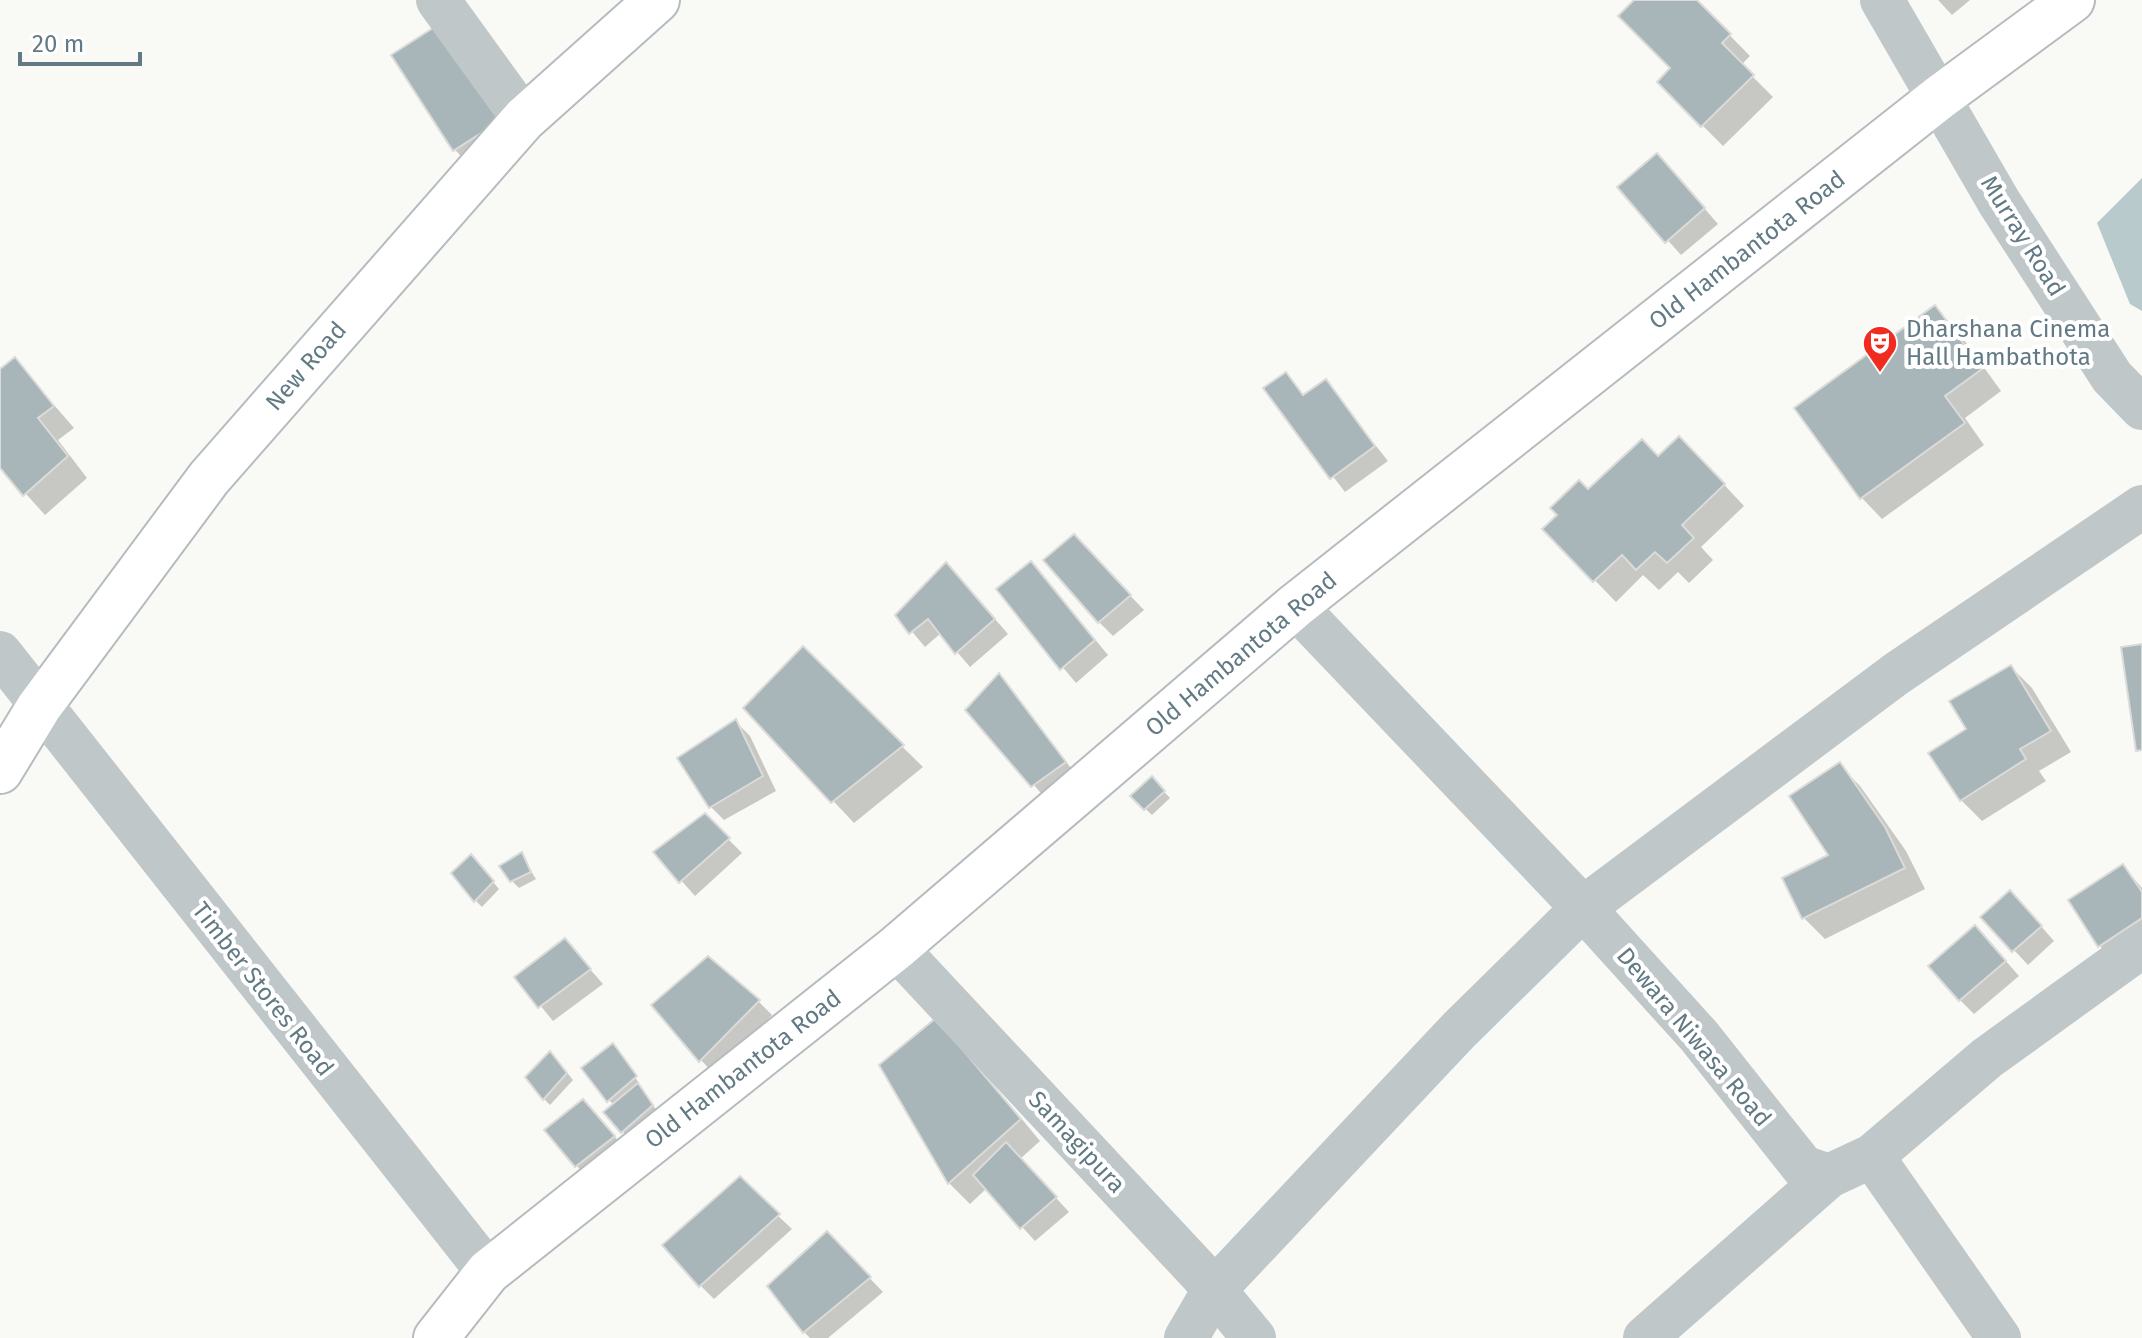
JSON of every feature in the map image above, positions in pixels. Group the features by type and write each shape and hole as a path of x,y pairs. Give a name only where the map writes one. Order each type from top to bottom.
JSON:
{"main road":[{"name":"New Road","path":"0,771 39,707 209,478 524,119 657,0"},
{"name":"Old Hambantota Road","path":"436,1338 488,1272 896,948 1295,606 1940,97 2072,0"}],"street":[{"path":"438,0 524,119"},
{"name":"Murray Road","path":"1882,0 1999,202 2112,377 2142,408"},
{"path":"1186,1338 1214,1290 1459,1030 1583,908 1896,674 2142,507"},
{"name":"Dewara Niwasa Road","path":"1295,606 1583,908 1699,1036 1803,1167 1829,1176"},
{"name":"Timber Stores Road","path":"0,653 39,707 488,1272"},
{"path":"1645,1338 1829,1176 1872,1156 1987,1058 2142,946"},
{"name":"Samagipura","path":"896,948 1214,1290 1254,1338"},
{"path":"1872,1156 1999,1338"}],"shaded area":[{"path":"2142,178 2142,311 2130,304 2097,223"}],"building":[{"path":"1634,0 1697,0 1731,34 1722,43 1754,75 1701,127 1657,82 1670,68 1618,16"},
{"path":"444,21 506,117 453,151 391,55"},
{"path":"1657,153 1705,208 1665,243 1617,187"},
{"path":"1935,305 1982,369 1945,396 1965,423 1860,499 1794,408"},
{"path":"15,357 54,406 38,418 68,456 23,496 0,468 0,369"},
{"path":"1286,372 1303,395 1326,379 1375,446 1330,479 1263,388"},
{"path":"1679,436 1725,484 1682,525 1694,538 1667,563 1655,552 1636,570 1622,555 1593,582 1542,529 1557,515 1550,508 1579,480 1588,489 1642,439 1658,456"},
{"path":"1074,534 1131,595 1098,623 1043,560"},
{"path":"1031,561 1095,640 1060,670 996,589"},
{"path":"946,562 995,619 955,654 928,619 909,634 895,615"},
{"path":"2142,644 2142,750 2136,751 2121,647"},
{"path":"803,646 904,745 831,803 743,708"},
{"path":"2011,665 2051,731 2020,749 2026,759 1960,801 1928,753 1966,729 1949,701"},
{"path":"999,673 1066,762 1031,787 965,710"},
{"path":"736,719 763,776 709,808 677,758"},
{"path":"1840,762 1885,827 1905,868 1802,919 1782,878 1828,855 1789,796"},
{"path":"1152,776 1165,791 1144,810 1130,796"},
{"path":"705,813 730,838 679,883 653,852"},
{"path":"522,852 531,872 510,882 499,866"},
{"path":"471,854 494,881 474,902 451,873"},
{"path":"2123,864 2142,892 2142,918 2098,947 2068,900"},
{"path":"2010,890 2042,926 2012,952 1980,917"},
{"path":"1975,925 2006,961 1959,1001 1928,966"},
{"path":"565,938 591,969 538,1008 514,977"},
{"path":"708,956 760,1000 699,1062 651,1005"},
{"path":"936,1018 1021,1119 948,1184 879,1065"},
{"path":"613,1043 637,1076 607,1102 581,1068"},
{"path":"550,1051 567,1073 543,1100 525,1077"},
{"path":"638,1083 653,1105 621,1133 603,1112"},
{"path":"583,1099 615,1136 575,1167 544,1130"},
{"path":"1006,1142 1057,1197 1020,1229 973,1175"},
{"path":"740,1176 780,1214 699,1287 662,1245"},
{"path":"827,1231 871,1277 803,1333 767,1286"}],"place":[{"name":"Dharshana Cinema Hall Hambathota","path":"1880,374"}]}
